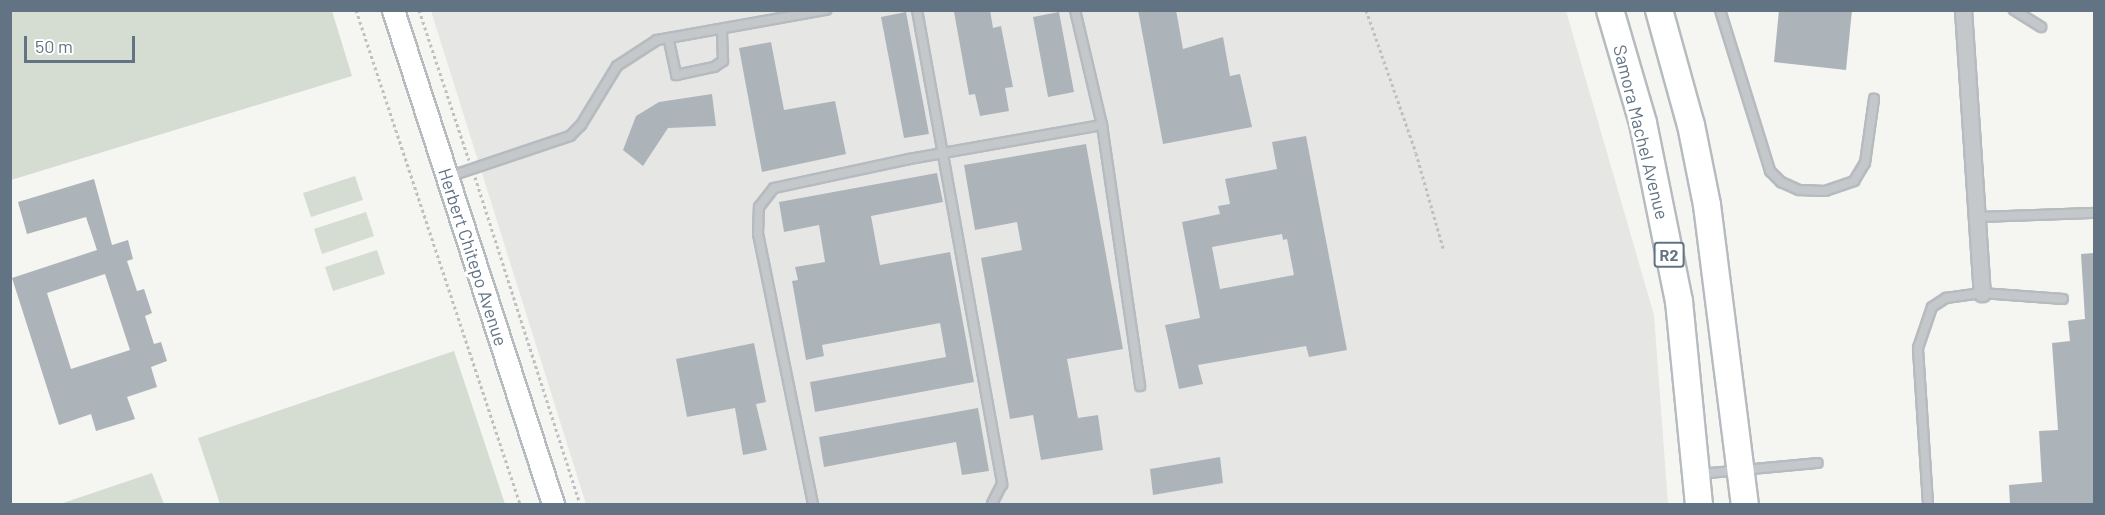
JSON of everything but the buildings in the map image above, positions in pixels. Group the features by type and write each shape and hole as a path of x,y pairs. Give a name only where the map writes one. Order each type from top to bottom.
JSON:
{"highway":[{"name":"Samora Machel Avenue","path":"1610,10 1643,123 1679,301 1698,474 1699,504"},
{"name":"R2","path":"1659,10 1691,125 1707,205 1743,469 1745,504"}],"main road":[{"name":"Herbert Chitepo Avenue","path":"393,10 553,504"}],"street":[{"path":"1963,10 1982,293"}],"lane":[{"path":"447,177 570,136 581,125 617,66 657,40 669,40 826,10"},
{"path":"918,10 941,154 1002,484 992,504"},
{"path":"1075,10 1102,125 1140,386"},
{"path":"1720,10 1770,171 1781,182 1799,190 1825,191 1854,181 1864,163 1874,99"},
{"path":"2013,10 2041,27"},
{"path":"669,40 676,75 723,61 722,29"},
{"path":"813,504 758,234 759,207 774,188 941,154 1102,125"},
{"path":"1977,217 2094,213"},
{"path":"1928,504 1918,348 1922,325 1932,307 1946,298 1982,293 2063,299"},
{"path":"1698,474 1817,463"}],"path":[{"path":"356,10 520,504"},
{"path":"419,10 580,504"},
{"path":"1366,10 1416,153 1443,248"}],"shaded area":[{"path":"11,10 332,11 352,76 11,180"},
{"path":"431,11 1566,11 1654,315 1668,504 586,504"},
{"path":"355,176 363,200 311,217 303,193"},
{"path":"366,212 374,236 322,254 314,229"},
{"path":"377,250 385,274 333,291 325,267"},
{"path":"454,351 505,504 220,504 198,438"},
{"path":"152,473 164,504 60,504"}]}
